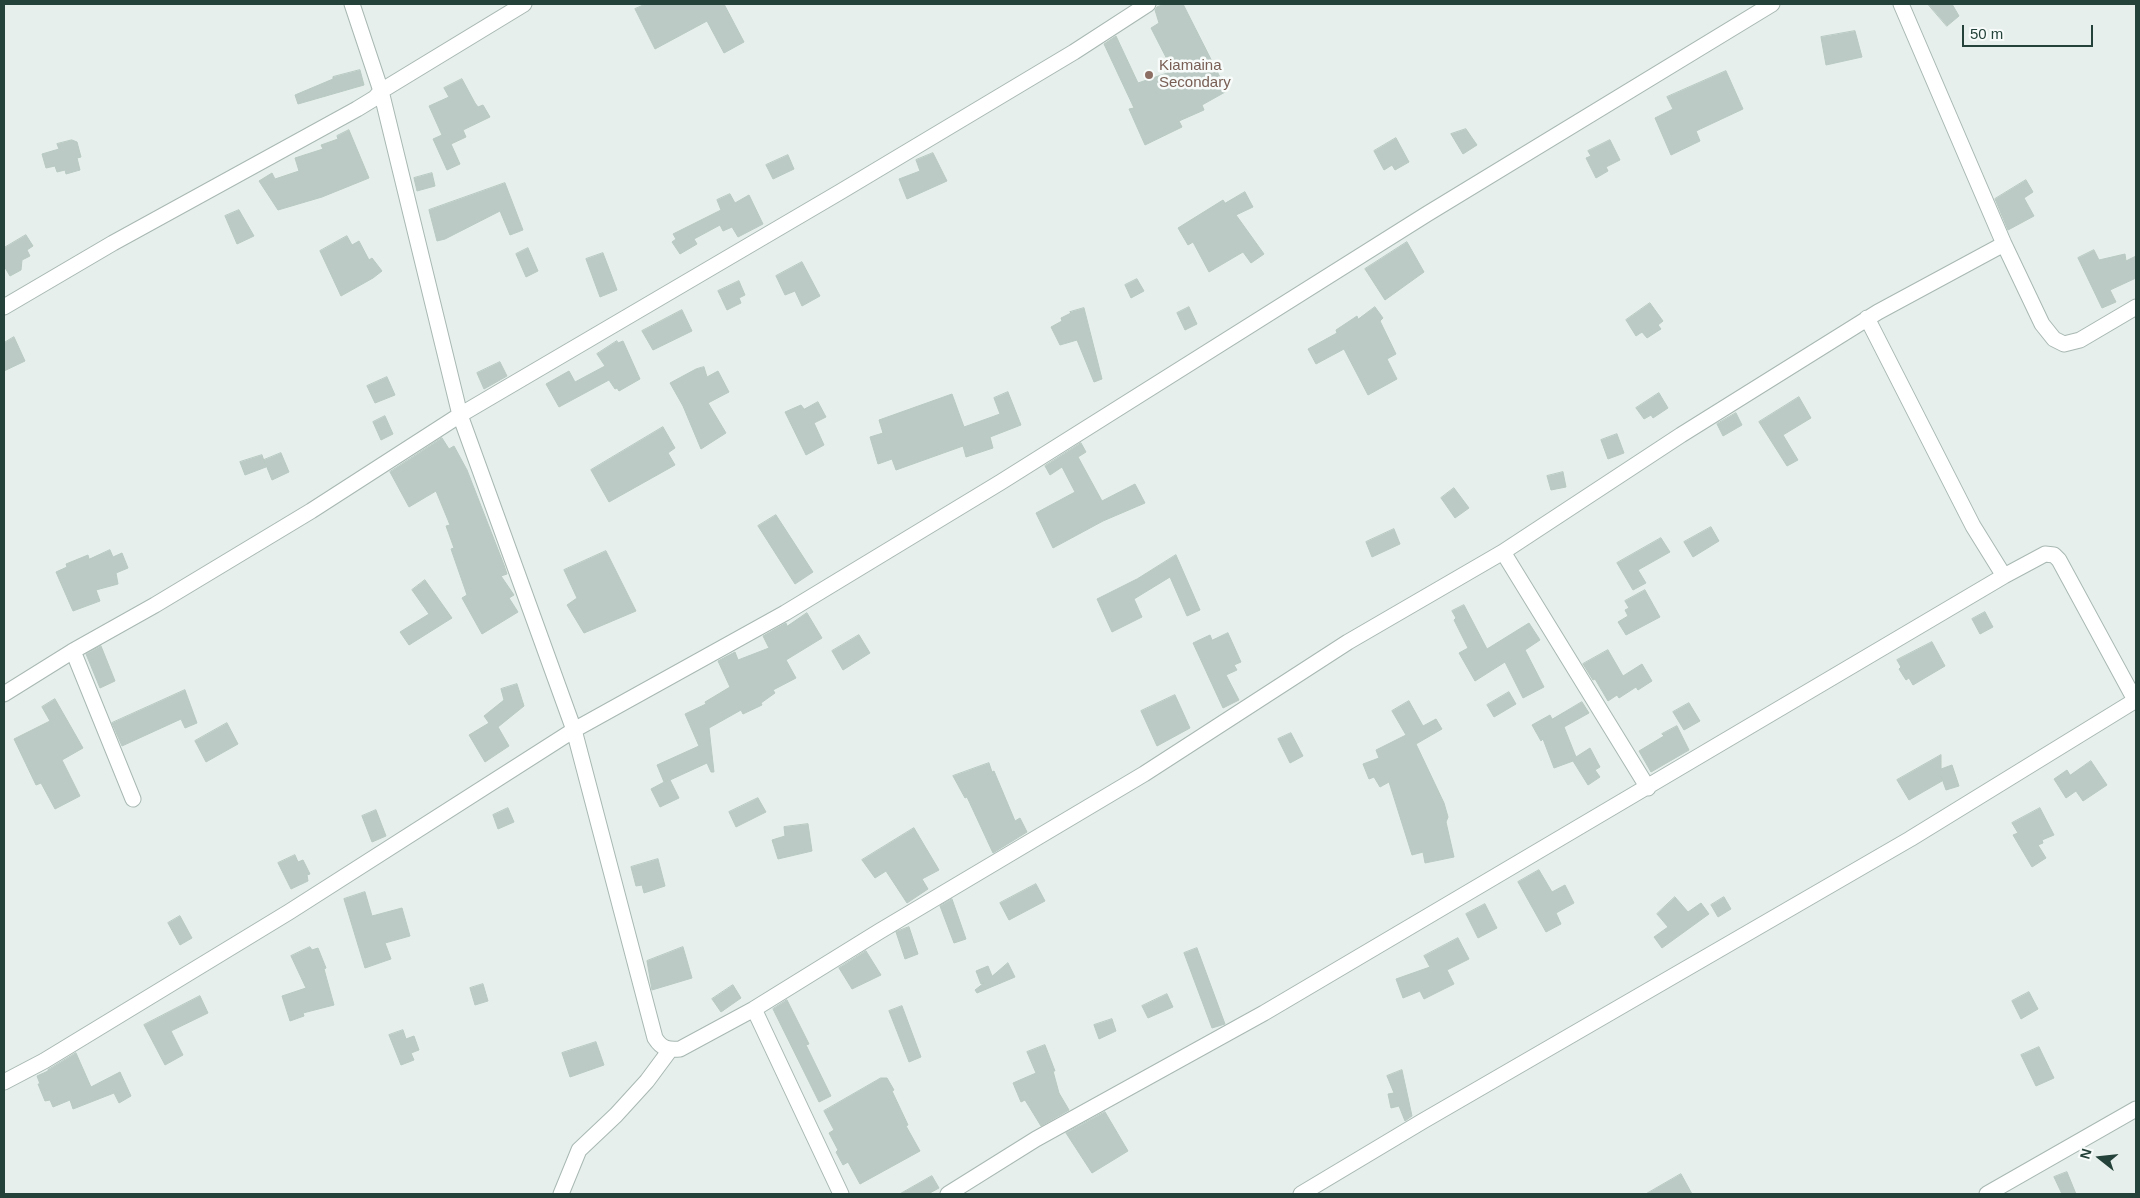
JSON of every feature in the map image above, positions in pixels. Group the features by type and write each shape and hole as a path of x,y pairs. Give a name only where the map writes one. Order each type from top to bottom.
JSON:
{"street":[{"path":"352,4 381,91 460,415 574,730 655,1038 661,1047 670,1050 680,1048 754,1009 880,931 1144,774 1348,642 1503,552 1681,435 1868,318 2004,244"},
{"path":"4,307 113,243 375,98 381,91 524,4"},
{"path":"4,694 73,651 155,605 311,511 460,415 865,177 1074,52 1148,4"},
{"path":"4,1082 44,1061 289,912 574,730 784,613 984,492 1426,214 1772,4"},
{"path":"1901,4 2004,244 2042,324 2054,339 2064,344 2080,340 2136,307"},
{"path":"1868,318 1973,526 2004,576"},
{"path":"1503,552 1648,788"},
{"path":"948,1194 1036,1138 1264,1013 1648,788 2004,576 2045,554 2054,555 2059,560 2136,700 1910,839 1300,1194"},
{"path":"73,651 133,799"},
{"path":"754,1009 841,1194"},
{"path":"562,1194 579,1150 616,1115 647,1081 670,1050"},
{"path":"1987,1194 2136,1109"}],"building":[{"path":"646,4 724,4 744,42 724,53 707,21 655,49 635,9"},
{"path":"1166,4 1183,4 1227,91 1202,105 1204,110 1179,121 1182,127 1145,145 1129,109 1134,108 1104,44 1116,36 1138,83 1173,71 1151,28 1159,23 1155,10 1157,7"},
{"path":"1928,4 1952,4 1959,16 1947,26"},
{"path":"1855,31 1862,57 1826,65 1821,37"},
{"path":"360,70 364,85 298,104 295,95 333,79 333,77"},
{"path":"1726,71 1743,109 1696,131 1700,141 1671,155 1655,118 1673,109 1667,97"},
{"path":"462,79 475,103 478,107 483,105 490,117 463,130 466,137 451,144 460,164 447,170 433,139 442,135 429,106 449,97 444,88"},
{"path":"1466,129 1477,145 1463,154 1451,134"},
{"path":"349,130 369,178 322,197 278,210 259,181 272,173 275,179 299,171 295,158 323,149 321,145 338,139 337,136"},
{"path":"1396,138 1409,162 1395,170 1392,165 1384,170 1374,151"},
{"path":"72,140 77,142 81,157 77,158 80,170 66,174 65,170 57,172 55,166 46,168 42,154 59,149 57,144"},
{"path":"1610,140 1620,160 1606,167 1608,171 1596,178 1586,158 1591,156 1588,151"},
{"path":"933,153 947,181 907,199 899,179 920,171 916,160"},
{"path":"788,155 794,169 773,179 766,165"},
{"path":"432,173 435,186 417,191 414,178"},
{"path":"2026,180 2033,192 2024,198 2034,216 2008,230 1995,199"},
{"path":"505,183 523,230 510,235 500,211 445,239 437,241 429,210"},
{"path":"1245,192 1253,207 1236,215 1264,254 1251,263 1243,252 1209,272 1193,242 1188,245 1178,228 1223,200 1225,203"},
{"path":"730,194 735,203 749,195 763,224 738,237 732,227 723,231 720,225 694,239 697,244 680,254 672,242 676,239 673,234 721,210 717,200"},
{"path":"239,210 254,236 237,244 225,216"},
{"path":"26,235 33,246 27,250 30,256 22,260 21,270 10,276 4,266 4,248"},
{"path":"347,236 352,245 359,241 369,260 372,258 382,271 341,296 320,251"},
{"path":"1407,242 1424,272 1385,300 1365,269"},
{"path":"528,248 538,271 526,277 516,254"},
{"path":"2094,250 2099,260 2125,254 2126,261 2136,256 2136,278 2110,290 2116,302 2102,308 2078,258"},
{"path":"603,253 617,290 600,297 586,259"},
{"path":"802,262 820,296 802,306 795,291 785,295 776,276"},
{"path":"1137,279 1144,291 1131,298 1125,285"},
{"path":"739,281 745,295 739,298 741,303 727,310 718,291"},
{"path":"1650,303 1663,321 1658,325 1661,329 1647,338 1642,332 1636,336 1626,320"},
{"path":"1189,307 1197,324 1185,330 1177,313"},
{"path":"1375,307 1383,318 1380,321 1396,354 1387,359 1397,379 1368,395 1344,349 1316,364 1308,349 1337,333 1336,330 1357,316 1358,319"},
{"path":"1084,308 1102,379 1094,382 1077,340 1060,345 1051,327 1062,321 1061,318 1070,312"},
{"path":"682,310 692,331 653,350 642,331"},
{"path":"14,337 25,361 4,371 4,343"},
{"path":"617,341 618,343 623,341 640,379 619,391 617,388 615,389 609,380 559,407 546,384 569,371 575,382 605,366 597,354"},
{"path":"500,362 507,376 484,389 477,373"},
{"path":"704,367 707,377 718,371 729,392 708,403 726,433 701,449 683,406 670,383 696,369"},
{"path":"387,377 395,395 375,403 367,386"},
{"path":"1008,392 1021,425 990,437 993,448 966,457 963,446 896,470 892,459 878,464 870,437 883,433 879,420 952,394 964,427 1000,414 994,398"},
{"path":"1659,393 1668,408 1653,418 1651,415 1644,419 1636,408"},
{"path":"1799,397 1811,418 1783,435 1798,460 1787,466 1759,422"},
{"path":"818,402 826,417 814,423 824,445 806,455 785,412 801,405 804,409"},
{"path":"1736,413 1742,425 1723,436 1717,424"},
{"path":"385,416 393,434 381,440 373,422"},
{"path":"663,427 675,448 668,453 675,465 609,502 591,470"},
{"path":"1617,434 1624,453 1608,459 1601,440"},
{"path":"442,438 449,449 454,446 467,470 507,574 501,576 514,595 509,598 518,612 482,634 462,598 467,595 451,549 454,548 446,526 450,525 436,491 409,507 390,472"},
{"path":"1081,443 1086,452 1078,457 1102,501 1135,484 1145,503 1103,521 1053,548 1036,513 1075,492 1062,467 1050,475 1045,466"},
{"path":"281,453 289,472 272,480 264,460"},
{"path":"262,455 266,467 245,475 240,462"},
{"path":"1563,472 1566,487 1551,490 1547,476"},
{"path":"1454,488 1469,508 1455,518 1441,498"},
{"path":"776,515 813,572 795,584 758,526"},
{"path":"1711,527 1719,541 1693,557 1684,542"},
{"path":"1394,529 1400,544 1372,557 1366,542"},
{"path":"1661,538 1670,552 1638,570 1646,583 1633,590 1617,563"},
{"path":"110,550 113,557 122,553 128,568 116,573 118,584 96,590 100,601 73,611 56,572 67,567 66,564 88,555 89,559"},
{"path":"606,551 636,611 584,633 567,605 577,598 564,570"},
{"path":"1176,555 1200,610 1187,616 1170,577 1134,599 1142,617 1112,632 1097,599 1137,579"},
{"path":"425,580 452,618 409,645 400,632 429,614 412,590"},
{"path":"1645,590 1660,617 1626,635 1618,622 1628,616 1625,610 1629,608 1625,601"},
{"path":"1464,605 1487,649 1529,623 1540,640 1525,650 1544,687 1523,698 1505,662 1475,681 1459,653 1468,648 1454,620 1456,618 1452,611"},
{"path":"1985,612 1993,627 1980,634 1972,619"},
{"path":"807,613 822,638 786,660 796,678 773,690 775,693 761,703 762,705 743,714 741,710 709,728 714,772 711,772 707,763 670,780 679,798 660,807 651,789 668,780 664,782 657,765 699,746 685,714 706,704 705,702 730,687 718,661 735,652 738,660 769,648 763,636 786,623 787,626"},
{"path":"1228,633 1241,662 1234,665 1237,670 1226,675 1239,700 1223,708 1193,643 1210,635 1212,640"},
{"path":"859,635 870,653 843,670 832,651"},
{"path":"1932,642 1945,666 1913,685 1909,678 1906,680 1899,669 1901,667 1897,660"},
{"path":"101,646 115,681 100,688 86,654"},
{"path":"1608,650 1623,676 1642,664 1652,681 1638,690 1636,687 1619,698 1617,695 1608,701 1595,679 1593,680 1583,664"},
{"path":"517,684 524,706 498,727 509,746 485,762 469,735 489,723 484,716 504,700 501,689"},
{"path":"185,690 197,723 185,728 181,719 122,746 112,723"},
{"path":"1509,692 1516,704 1494,717 1487,705"},
{"path":"1175,695 1190,728 1157,746 1141,711"},
{"path":"55,699 83,748 62,760 80,796 55,809 41,783 36,785 14,739 50,721 42,707"},
{"path":"1409,701 1423,726 1436,719 1442,729 1416,744 1444,803 1454,857 1425,863 1423,852 1412,855 1389,782 1380,787 1374,777 1369,779 1363,764 1379,758 1376,750 1406,735 1392,711"},
{"path":"1582,702 1589,713 1564,727 1576,757 1590,748 1600,767 1595,770 1600,777 1588,785 1573,761 1554,768 1543,739 1541,741 1532,725 1550,715 1552,719"},
{"path":"1689,703 1700,721 1684,730 1673,712"},
{"path":"227,723 238,744 206,762 195,741"},
{"path":"1677,726 1689,750 1651,772 1639,751 1664,736 1662,734"},
{"path":"1291,733 1303,756 1290,763 1278,739"},
{"path":"1941,755 1941,769 1952,765 1959,786 1946,790 1941,776 1942,781 1909,800 1897,780"},
{"path":"2091,761 2107,785 2083,801 2076,791 2066,798 2054,779 2067,770 2070,775"},
{"path":"989,763 1015,821 1020,818 1027,832 993,853 967,797 965,798 953,776"},
{"path":"758,798 766,812 736,827 729,812"},
{"path":"508,808 514,822 498,829 493,815"},
{"path":"2040,808 2054,835 2042,840 2043,843 2038,845 2046,858 2032,867 2013,835 2018,833 2012,823"},
{"path":"376,810 386,836 372,842 362,816"},
{"path":"808,824 812,851 778,859 772,840 785,836 784,827"},
{"path":"914,828 939,870 922,879 928,889 907,903 886,871 875,878 862,860"},
{"path":"295,855 298,862 303,860 310,874 307,875 308,881 291,889 278,863"},
{"path":"658,859 665,886 644,893 642,885 636,886 631,867"},
{"path":"1539,870 1552,892 1565,885 1574,903 1556,913 1561,924 1546,932 1518,882"},
{"path":"1036,884 1045,901 1009,920 1000,903"},
{"path":"365,892 372,916 402,908 410,936 385,943 391,959 365,968 344,899"},
{"path":"1675,897 1688,912 1701,903 1709,914 1662,948 1654,937 1668,927 1657,914"},
{"path":"1724,897 1731,909 1718,917 1711,905"},
{"path":"952,899 966,939 954,943 940,906"},
{"path":"1485,904 1497,928 1478,938 1466,914"},
{"path":"180,916 192,938 180,945 168,923"},
{"path":"909,927 918,954 905,959 896,932"},
{"path":"1458,938 1469,959 1447,970 1454,984 1424,999 1420,991 1403,998 1396,979 1430,967 1424,956"},
{"path":"310,947 312,950 318,948 326,968 324,969 334,1005 303,1013 304,1016 290,1021 282,996 306,988 291,956"},
{"path":"683,947 692,978 652,990 647,961"},
{"path":"1197,948 1225,1024 1212,1028 1184,953"},
{"path":"866,951 881,975 852,989 839,968"},
{"path":"1008,963 1015,977 977,993 975,990 984,983 981,984 976,971 988,966 992,976"},
{"path":"483,984 488,1001 475,1005 470,988"},
{"path":"733,985 741,998 721,1012 712,999"},
{"path":"2029,992 2038,1009 2021,1019 2012,1001"},
{"path":"1167,994 1173,1007 1148,1018 1142,1006"},
{"path":"200,996 208,1013 171,1031 183,1055 165,1065 144,1025"},
{"path":"787,1000 809,1044 806,1045 831,1096 819,1102 773,1009"},
{"path":"902,1006 921,1057 909,1062 889,1011"},
{"path":"1112,1019 1116,1031 1099,1039 1094,1025"},
{"path":"403,1030 406,1039 414,1036 419,1050 411,1053 414,1060 401,1065 389,1035"},
{"path":"596,1042 604,1065 570,1077 562,1053"},
{"path":"1045,1045 1055,1071 1053,1071 1059,1093 1069,1110 1041,1126 1025,1100 1021,1102 1013,1083 1036,1073 1027,1052"},
{"path":"2039,1047 2054,1078 2036,1086 2021,1055"},
{"path":"76,1053 91,1087 120,1072 131,1096 119,1103 114,1093 73,1109 70,1100 53,1107 50,1100 45,1101 37,1076"},
{"path":"1402,1070 1412,1116 1405,1121 1399,1106 1391,1108 1388,1094 1394,1093 1387,1076"},
{"path":"881,1078 887,1078 894,1090 892,1091 908,1125 906,1126 920,1151 860,1184 848,1162 843,1165 836,1152 838,1150 829,1133 834,1130 824,1111"},
{"path":"1105,1112 1128,1151 1092,1173 1066,1133"},
{"path":"2067,1172 2076,1194 2062,1194 2054,1177"},
{"path":"1681,1174 1692,1194 1646,1194"},
{"path":"932,1176 939,1188 928,1194 900,1194"}],"place":[{"name":"Kiamaina Secondary","path":"1149,75"}]}
